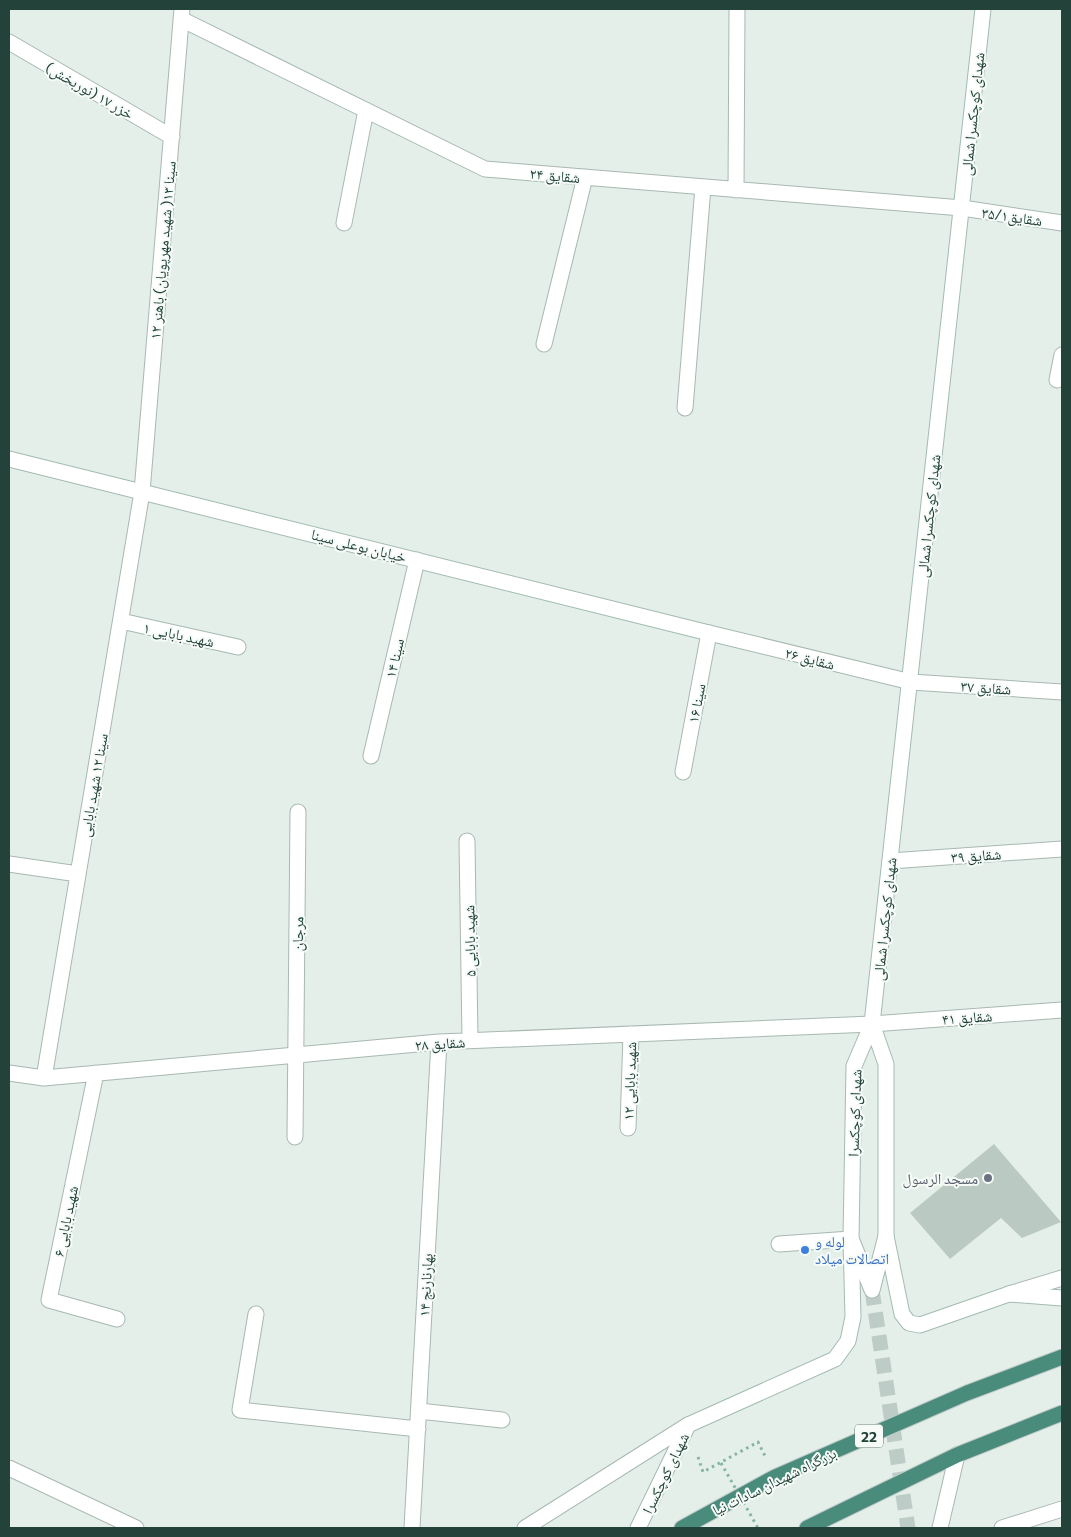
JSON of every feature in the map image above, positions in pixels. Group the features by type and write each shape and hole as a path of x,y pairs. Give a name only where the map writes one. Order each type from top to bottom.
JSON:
{"highway":[{"name":"بزرگراه شهیدان سادات نیا","path":"682,1528 775,1477 966,1393 1062,1357"},
{"path":"807,1528 957,1455 1062,1413"}],"street":[{"path":"736,190 737,9"},
{"name":"شهدای کوچکسرا شمالی","path":"872,1024 911,682 983,9"},
{"name":"شقایق ۲۴","path":"182,14 366,110 485,169 962,208"},
{"name":"سینا ۱۳( شهید مهرپویان) باهنر ۱۲","path":"142,492 182,14"},
{"name":"خزر ۱۷ (نوربخش)","path":"9,42 172,137"},
{"path":"344,223 366,110"},
{"path":"544,344 586,178"},
{"path":"685,408 703,187"},
{"name":"شقایق۳۵/۱","path":"962,208 1062,223"},
{"path":"1057,380 1062,355"},
{"name":"خیابان بوعلی سینا","path":"9,459 709,633"},
{"name":"سینا ۱۲ شهید بابایی","path":"44,1078 142,492"},
{"name":"سینا ۱۴","path":"371,756 417,560"},
{"name":"شهید بابایی ۱","path":"121,621 238,647"},
{"name":"شقایق ۲۶","path":"709,633 911,682"},
{"name":"سینا ۱۶","path":"683,772 709,633"},
{"name":"شقایق ۳۷","path":"911,682 1062,692"},
{"name":"مرجان","path":"295,1137 298,812"},
{"name":"شهید بابایی ۵","path":"467,841 470,1040"},
{"name":"شقایق ۳۹","path":"890,861 1062,849"},
{"path":"9,864 78,874"},
{"name":"شقایق ۴۱","path":"872,1024 1062,1010"},
{"name":"شقایق ۲۸","path":"9,1073 44,1078 439,1042 872,1024"},
{"name":"شهدای کوچکسرا","path":"872,1024 886,1064 886,1236 902,1314 909,1323 920,1325 1009,1294 1062,1298"},
{"name":"شهدای کوچکسرا","path":"638,1528 688,1425 835,1358 848,1342 854,1317 851,1239 854,1066 872,1024"},
{"name":"شهید بابایی ۱۲","path":"628,1128 630,1034"},
{"name":"بهارنارنج ۱۴","path":"412,1528 439,1042"},
{"name":"شهید بابایی ۶","path":"96,1073 48,1300 117,1319"},
{"path":"779,1244 851,1239 872,1290 886,1236"},
{"path":"1009,1294 1062,1278"},
{"path":"256,1314 240,1410 418,1429"},
{"path":"419,1410 502,1420"},
{"path":"526,1528 688,1425"},
{"path":"940,1528 957,1455"},
{"path":"9,1468 136,1528"},
{"path":"1002,1528 1062,1510"}],"path":[{"path":"703,1472 758,1442"},
{"path":"721,1463 758,1528"}],"building":[{"name":"مسجد الرسول","path":"994,1144 1061,1222 1022,1238 1001,1218 950,1259 910,1213"}],"tunnel":[{"path":"872,1290 908,1528"}],"place":[{"name":"مسجد الرسول","path":"988,1178"},
{"name":"لوله و اتصالات میلاد","path":"805,1250"}]}
